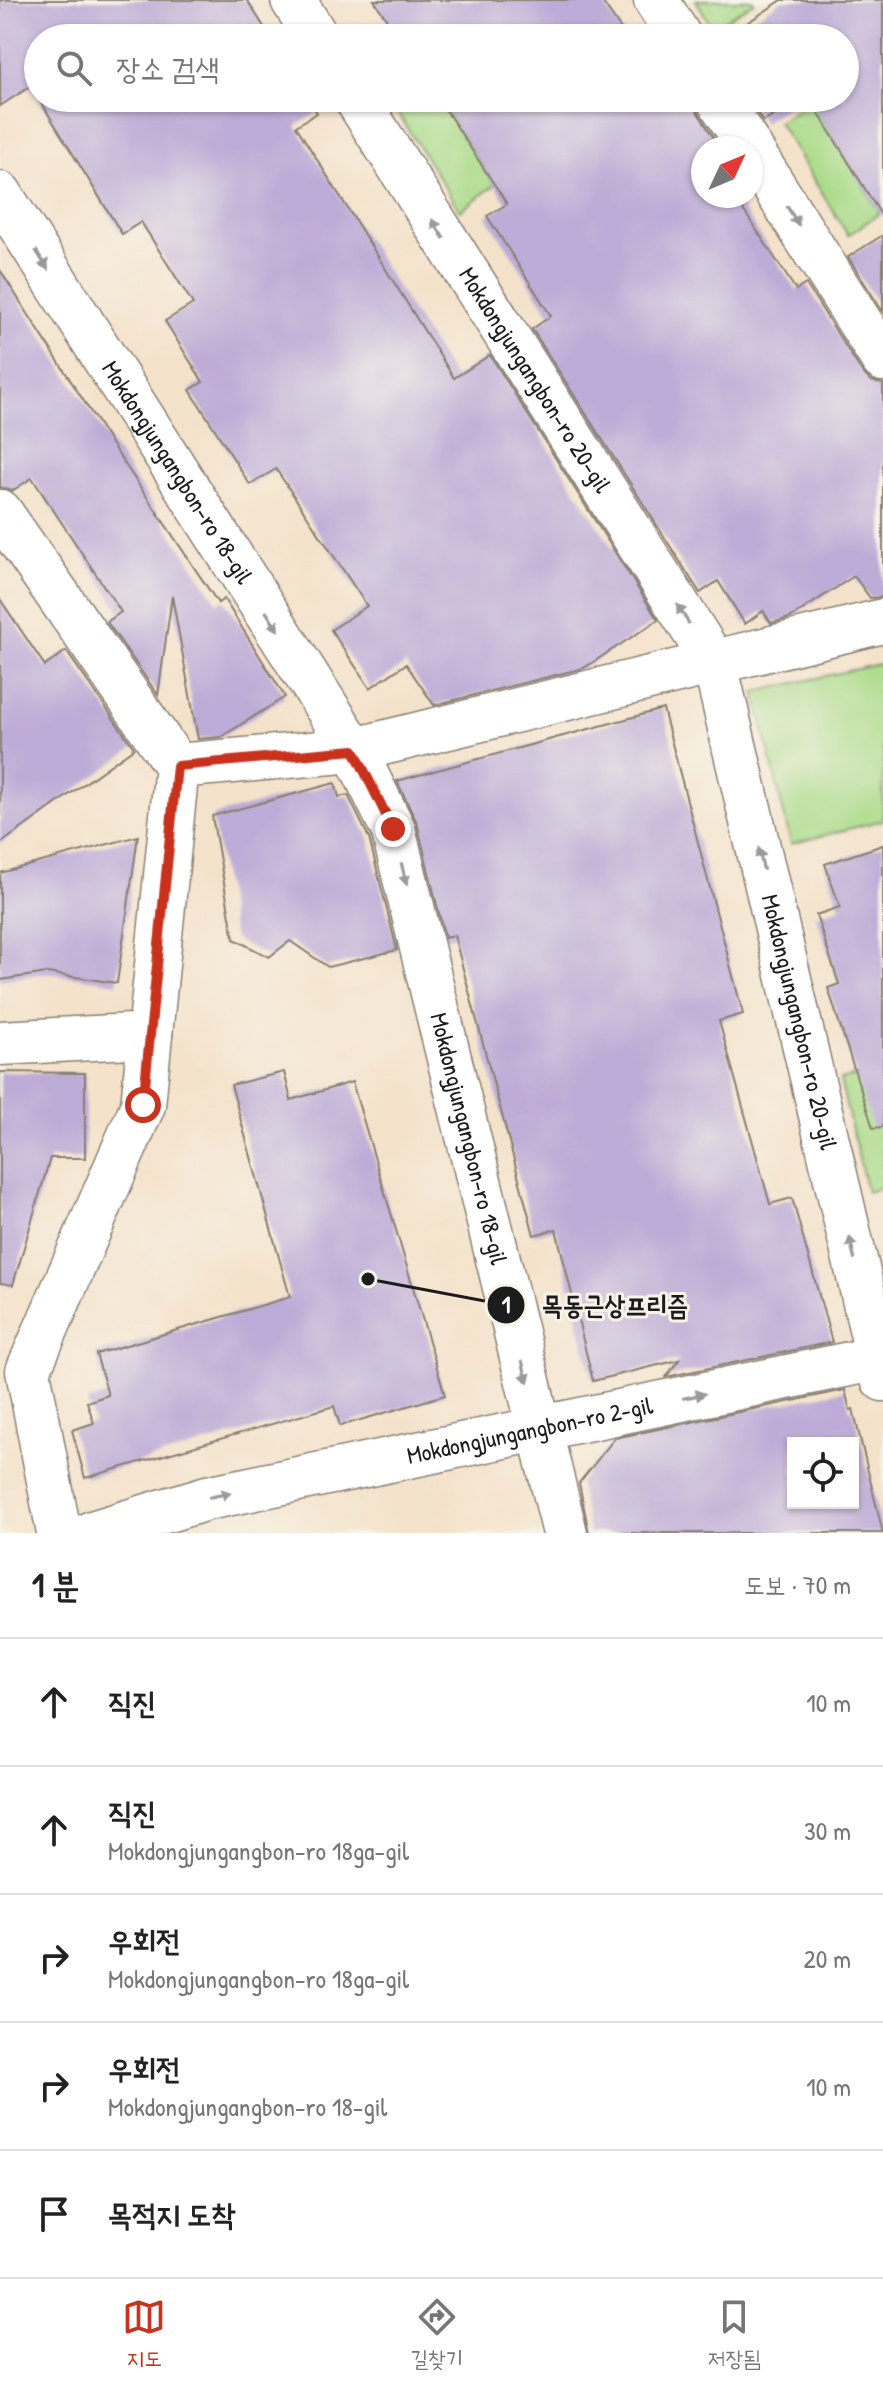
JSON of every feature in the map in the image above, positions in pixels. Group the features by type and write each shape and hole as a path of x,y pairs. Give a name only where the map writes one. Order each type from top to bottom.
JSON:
{"street":[{"path":"293,0 308,24"},
{"path":"656,0 671,24"},
{"name":"Mokdongjungangbon-ro 20-gil","path":"365,112 715,664 881,1365"},
{"path":"727,112 742,136"},
{"path":"763,170 883,359"},
{"name":"Mokdongjungangbon-ro 18-gil","path":"0,194 354,750 393,829 565,1533"},
{"path":"0,512 177,766 143,1105 28,1371 59,1533"},
{"path":"177,766 354,750 883,621"},
{"path":"0,1043 150,1035"},
{"name":"Mokdongjungangbon-ro 2-gil","path":"92,1533 182,1520 539,1429 881,1365"}],"green space":[{"path":"696,0 753,0 718,24 710,24"},
{"path":"397,112 447,112 495,185 460,211"},
{"path":"794,112 818,112 880,213 848,235 778,122"},
{"path":"883,663 883,820 791,844 755,692"},
{"path":"883,1069 883,1187 867,1192 840,1080"}],"building":[{"path":"0,0 247,0 262,24 24,24 24,91 0,106"},
{"path":"374,0 601,0 617,24 390,24"},
{"path":"782,0 883,0 883,218 818,112 859,112 859,24 745,24"},
{"path":"47,112 316,112 296,126 454,378 490,355 658,620 584,668 434,705 406,664 370,688 331,630 367,606 276,469 250,485 190,390 203,382 165,321 193,304 141,222 122,234"},
{"path":"447,112 698,112 713,136 691,136 691,208 742,208 796,290 806,284 862,372 871,381 883,384 883,597 870,598 854,576 790,618 771,623 763,611 745,624 718,581 700,593 532,329 551,316 487,216 507,204"},
{"path":"757,112 779,112 763,122"},
{"path":"883,235 883,312 848,257"},
{"path":"0,270 110,442 218,603 224,599 285,697 221,737 198,739 172,596 158,695 107,622 121,612 32,478 12,491 0,487"},
{"path":"0,599 45,666 66,651 134,748 0,844"},
{"path":"663,709 743,1014 719,1021 770,1204 792,1198 832,1342 666,1377 679,1360 593,1381 556,1229 534,1235 454,935 445,938 417,823 397,781"},
{"path":"335,783 339,797 348,795 369,838 397,950 328,967 290,941 269,957 234,939 212,816"},
{"path":"138,836 117,983 47,973 0,980 0,873"},
{"path":"883,845 883,1127 873,1128 828,988 839,984 816,915 840,907 825,864"},
{"path":"0,1072 85,1073 85,1158 50,1158 13,1285 0,1283"},
{"path":"284,1072 291,1100 352,1082 445,1395 340,1426 334,1406 85,1478 72,1430 94,1423 87,1402 108,1395 96,1354 290,1297 231,1085"},
{"path":"845,1390 850,1410 853,1409 883,1533 589,1533 579,1483 615,1438"}],"place":[{"name":"목동근상프리즘","path":"368,1279"}],"route":[{"path":"143,1105 177,766 354,750 393,829"}]}
